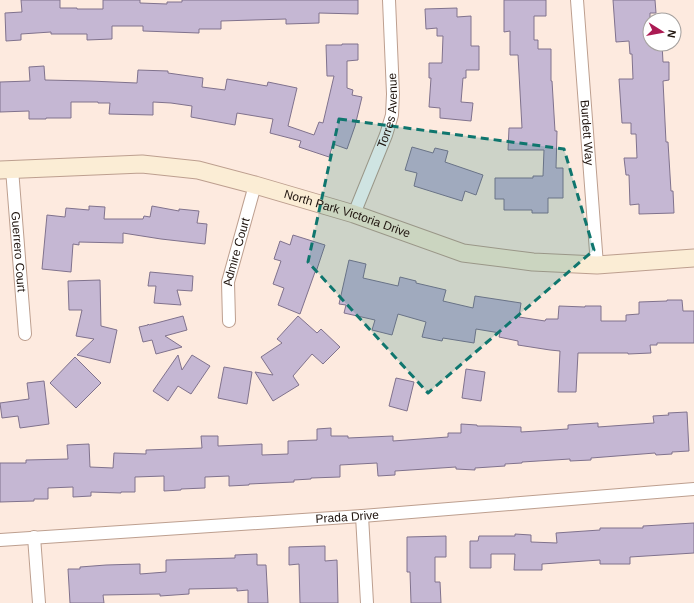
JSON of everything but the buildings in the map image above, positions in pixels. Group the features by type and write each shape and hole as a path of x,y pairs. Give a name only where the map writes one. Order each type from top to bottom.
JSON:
{"main road":[{"name":"North Park Victoria Drive","path":"6,169 142,164 198,170 354,214 462,253 533,262 596,265 694,258"}],"street":[{"name":"Torres Avenue","path":"354,214 386,135 392,115 393,94 389,0"},
{"name":"Burdett Way","path":"577,0 596,265"},
{"name":"Guerrero Court","path":"6,169 25,334"},
{"name":"Admire Court","path":"229,322 228,282 255,185"},
{"name":"Prada Drive","path":"0,540 362,516 694,489"},
{"path":"362,516 367,603"},
{"path":"34,537 39,603"}],"highlighted area":[{"path":"339,119 564,149 594,250 428,393 308,262"}]}
